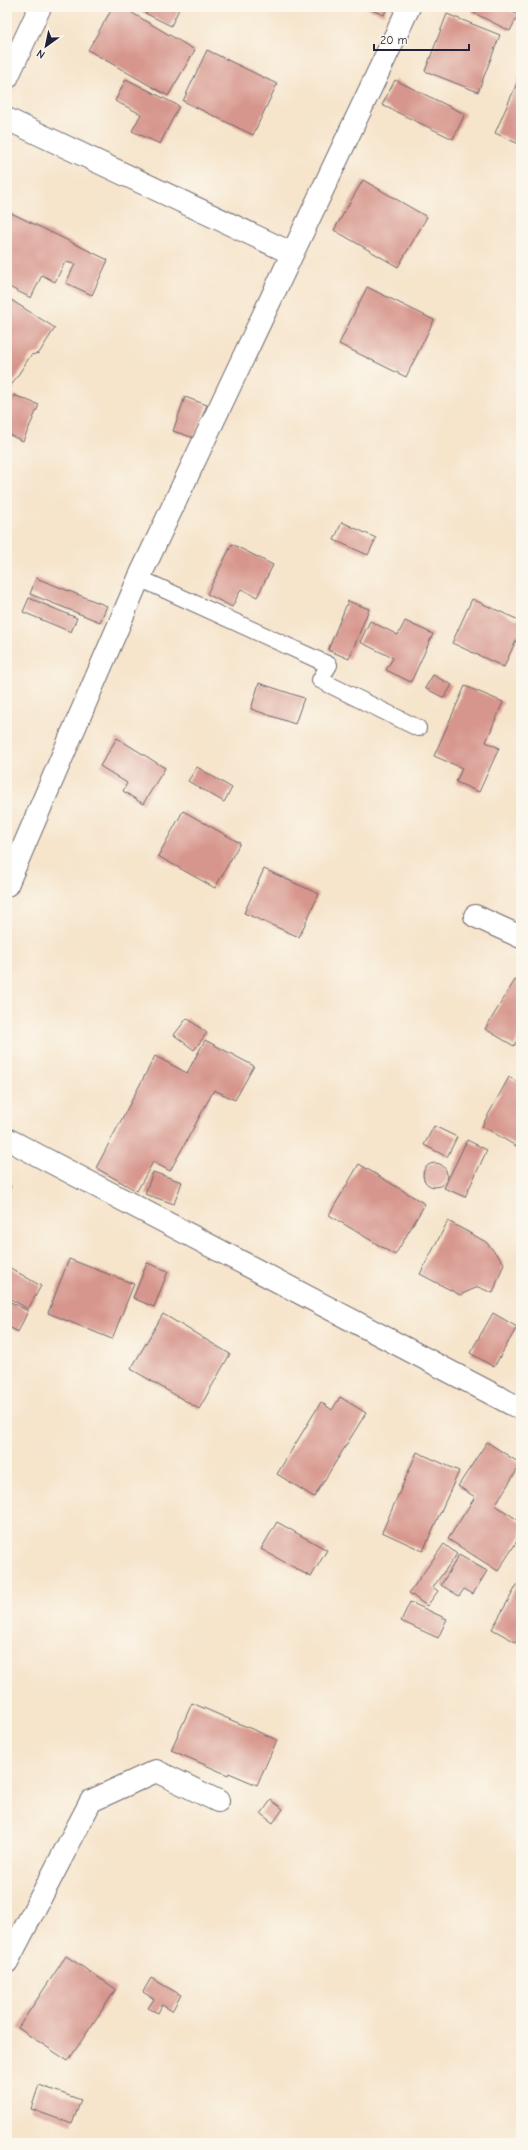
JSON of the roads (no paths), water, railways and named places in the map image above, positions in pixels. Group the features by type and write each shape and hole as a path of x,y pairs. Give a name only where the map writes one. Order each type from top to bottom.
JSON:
{"street":[{"path":"7,78 40,7"},
{"path":"7,885 138,578 408,7"},
{"path":"7,119 291,253"},
{"path":"475,916 521,937"},
{"path":"7,1139 521,1409"},
{"path":"7,1962 91,1800 156,1771 218,1801"}],"lane":[{"path":"138,578 329,665 320,680 418,728"}]}
